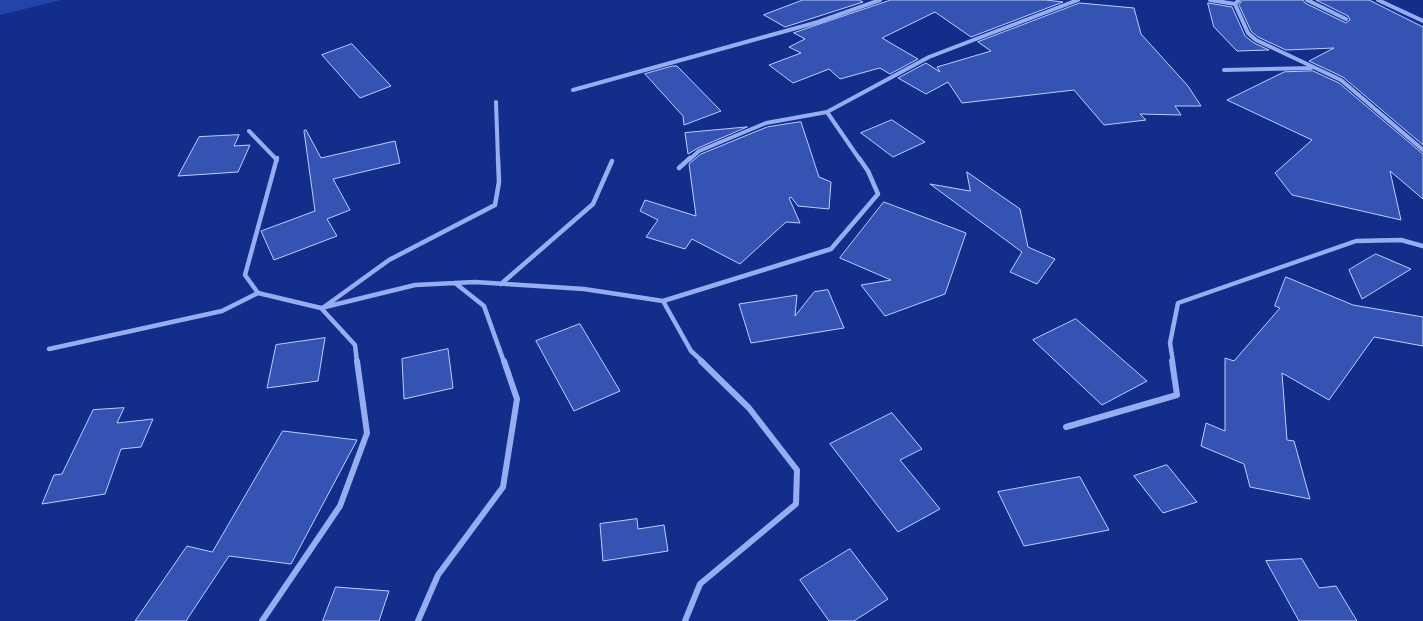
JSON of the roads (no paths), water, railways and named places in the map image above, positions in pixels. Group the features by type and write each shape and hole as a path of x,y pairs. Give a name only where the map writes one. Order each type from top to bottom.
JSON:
{"street":[{"path":"573,90 818,22 880,0"},
{"path":"679,168 699,151 766,123 827,112 930,57 1078,0"},
{"path":"1210,0 1235,4"},
{"path":"1235,4 1239,0"},
{"path":"1307,0 1346,19"},
{"path":"1378,0 1423,21"},
{"path":"1235,4 1248,33 1256,40 1341,80 1423,150"},
{"path":"1224,70 1314,68"},
{"path":"321,308 389,260 495,205 499,182 496,102"},
{"path":"49,349 222,310 258,293 321,308 415,285 454,283 584,289 662,301 831,249 878,194 868,170 827,112"},
{"path":"249,131 277,158 245,275 258,293"},
{"path":"500,284 593,204 612,161"},
{"path":"1066,427 1177,395 1170,343 1178,303 1356,241 1401,240 1423,246"},
{"path":"418,621 438,575 503,487 518,399 484,306 454,283"},
{"path":"662,301 691,351 749,408 797,470 796,504 700,584 685,621"},
{"path":"262,621 340,506 367,433 355,345 321,308"}]}
